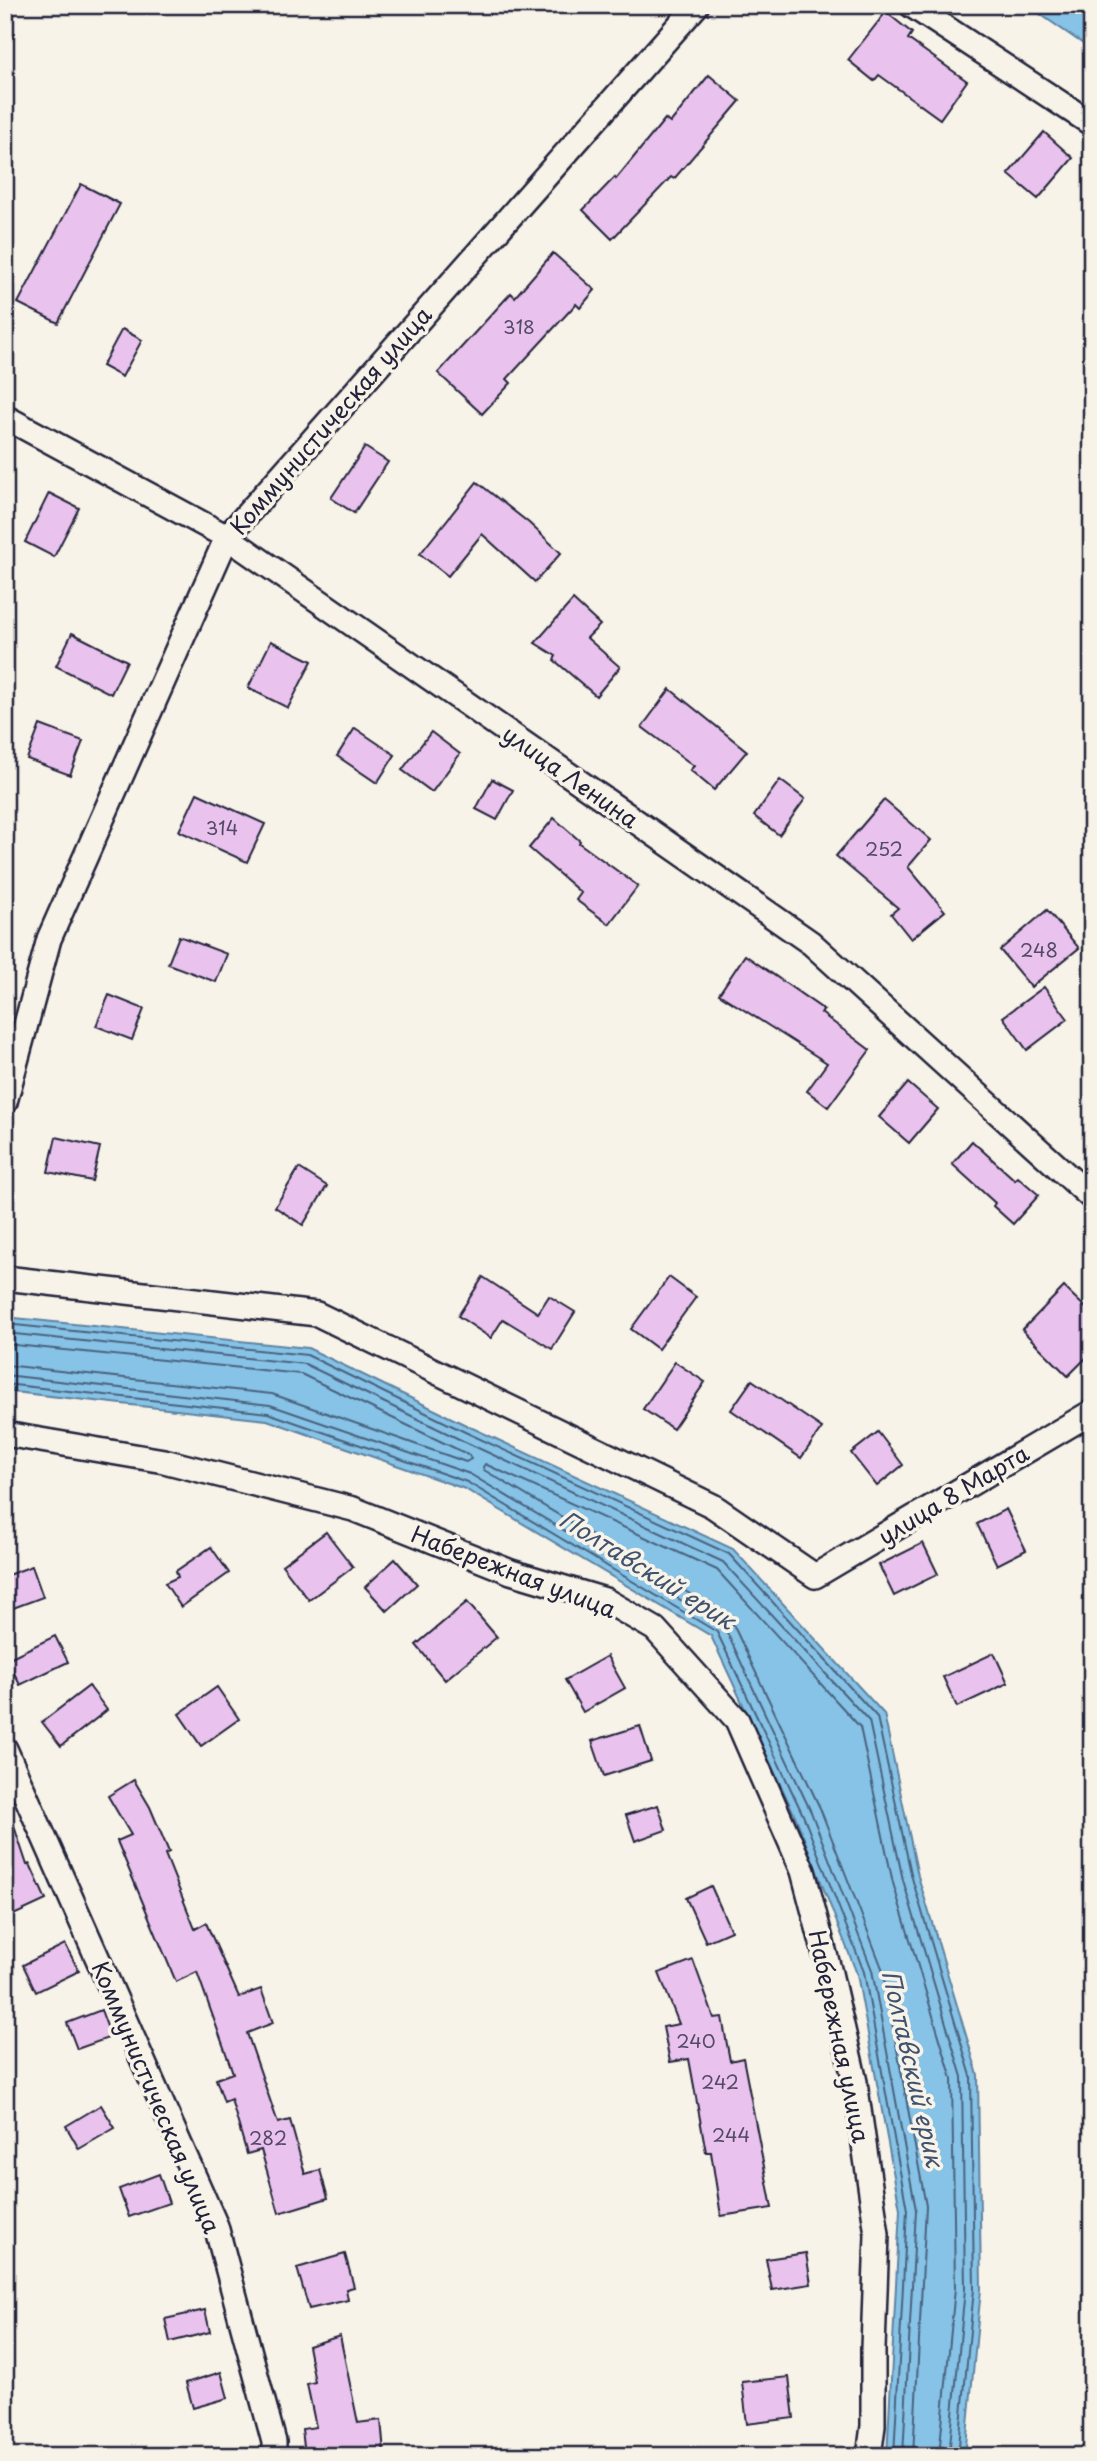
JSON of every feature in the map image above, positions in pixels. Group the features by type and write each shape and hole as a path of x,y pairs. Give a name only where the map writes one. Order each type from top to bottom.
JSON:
{"street":[{"name":"Коммунистическая улица","path":"5,1102 49,939 226,537 697,5"},
{"path":"911,5 1092,124"},
{"name":"улица Ленина","path":"5,417 226,537 811,943 1092,1198"},
{"name":"улица 8 Марта","path":"5,1278 317,1314 713,1506 815,1576 1092,1412"},
{"name":"Набережная улица","path":"5,1434 164,1461 353,1509 512,1572 606,1600 655,1629 737,1720 803,1871 855,2082 877,2234 873,2426 869,2456"},
{"name":"Коммунистическая улица","path":"5,1749 216,2226 274,2442 274,2456"}],"water":[{"path":"1027,5 1092,5 1092,50"},
{"name":"Полтавский ерик","path":"5,1317 308,1348 468,1426 733,1549 884,1714 918,1876 978,2075 981,2289 965,2456 887,2456 900,2209 857,1974 796,1818 711,1636 465,1489 267,1420 5,1391"}],"building":[{"path":"886,12 912,33 908,39 967,81 940,119 879,75 874,81 848,60"},
{"path":"709,75 740,101 674,179 671,177 612,239 583,210 615,177 616,179 665,119 670,123"},
{"path":"1044,132 1073,158 1038,199 1008,174"},
{"path":"81,184 120,204 58,323 18,303"},
{"path":"553,253 595,290 580,308 576,304 507,379 511,383 482,414 438,373 511,293 515,297"},
{"path":"122,329 142,340 122,377 102,366"},
{"path":"365,447 388,462 354,513 331,498"},
{"path":"477,482 529,523 561,553 535,582 482,534 448,576 420,554"},
{"path":"49,493 79,508 54,557 25,542"},
{"path":"573,600 600,625 587,638 620,667 596,696 554,660 556,656 535,643"},
{"path":"72,633 127,661 111,694 56,666"},
{"path":"271,641 312,661 288,708 248,688"},
{"path":"670,689 747,751 714,790 690,770 694,766 642,727"},
{"path":"40,725 83,741 70,775 27,759"},
{"path":"355,728 395,755 377,783 337,756"},
{"path":"431,732 460,754 432,792 402,770"},
{"path":"492,779 513,790 497,820 476,809"},
{"path":"780,780 805,799 779,835 754,816"},
{"path":"197,793 265,824 247,862 179,831"},
{"path":"884,800 931,840 908,867 945,911 911,939 891,914 898,908 836,856"},
{"path":"554,818 580,841 579,843 638,886 609,924 576,900 581,893 529,848"},
{"path":"1047,910 1079,948 1031,987 1000,950"},
{"path":"179,936 227,954 216,982 168,964"},
{"path":"745,955 824,1010 821,1013 870,1050 828,1107 807,1091 827,1063 719,994"},
{"path":"1044,987 1068,1019 1027,1050 1003,1017"},
{"path":"109,995 144,1009 132,1040 96,1026"},
{"path":"908,1083 938,1109 909,1143 879,1117"},
{"path":"56,1137 100,1147 92,1181 48,1172"},
{"path":"972,1141 1015,1180 1018,1177 1039,1195 1013,1224 993,1206 995,1203 952,1164"},
{"path":"299,1168 327,1186 303,1225 275,1207"},
{"path":"483,1277 538,1313 549,1296 575,1312 552,1349 503,1319 491,1338 458,1316"},
{"path":"669,1277 696,1297 658,1349 631,1329"},
{"path":"1064,1287 1092,1314 1092,1352 1068,1376 1022,1330"},
{"path":"675,1362 705,1382 673,1429 643,1409"},
{"path":"752,1380 822,1428 801,1458 731,1410"},
{"path":"878,1432 903,1465 877,1486 851,1453"},
{"path":"1006,1509 1026,1550 997,1565 977,1524"},
{"path":"326,1532 353,1567 309,1600 282,1565"},
{"path":"923,1543 938,1574 894,1596 879,1565"},
{"path":"211,1547 229,1573 181,1607 165,1583 178,1577 176,1571"},
{"path":"395,1559 417,1584 387,1611 365,1587"},
{"path":"32,1566 43,1597 5,1611 5,1576"},
{"path":"467,1602 497,1637 445,1680 416,1645"},
{"path":"55,1636 68,1662 20,1685 7,1659"},
{"path":"994,1653 1008,1683 957,1707 943,1677"},
{"path":"607,1656 625,1688 583,1712 565,1680"},
{"path":"89,1686 107,1710 61,1746 42,1722"},
{"path":"217,1687 239,1719 201,1746 179,1714"},
{"path":"640,1726 651,1761 604,1776 592,1741"},
{"path":"134,1780 150,1807 169,1852 165,1854 195,1929 206,1923 239,1997 261,1989 273,2023 247,2033 278,2123 290,2120 305,2174 320,2170 328,2198 279,2213 261,2150 247,2154 231,2099 224,2102 216,2079 233,2073 197,1972 176,1982 117,1841 131,1835 108,1796"},
{"path":"658,1805 666,1830 635,1841 626,1815"},
{"path":"9,1811 27,1865 30,1864 46,1900 5,1919 5,1812"},
{"path":"711,1886 731,1931 706,1942 686,1898"},
{"path":"65,1944 79,1971 36,1992 23,1965"},
{"path":"693,1960 714,2018 722,2017 730,2061 743,2058 772,2208 721,2216 711,2152 706,2152 689,2059 670,2062 663,2027 679,2024 659,1973"},
{"path":"101,2010 111,2037 77,2049 67,2023"},
{"path":"101,2105 115,2128 79,2149 66,2126"},
{"path":"159,2174 169,2203 129,2217 119,2189"},
{"path":"806,2253 811,2284 772,2290 766,2259"},
{"path":"345,2254 354,2287 346,2289 348,2300 309,2309 297,2268"},
{"path":"205,2310 210,2332 170,2342 165,2319"},
{"path":"340,2336 358,2423 381,2420 384,2453 305,2456 302,2429 316,2427 307,2384 315,2382 308,2346"},
{"path":"221,2372 228,2398 193,2408 186,2383"},
{"path":"789,2377 794,2418 747,2424 742,2382"}]}
